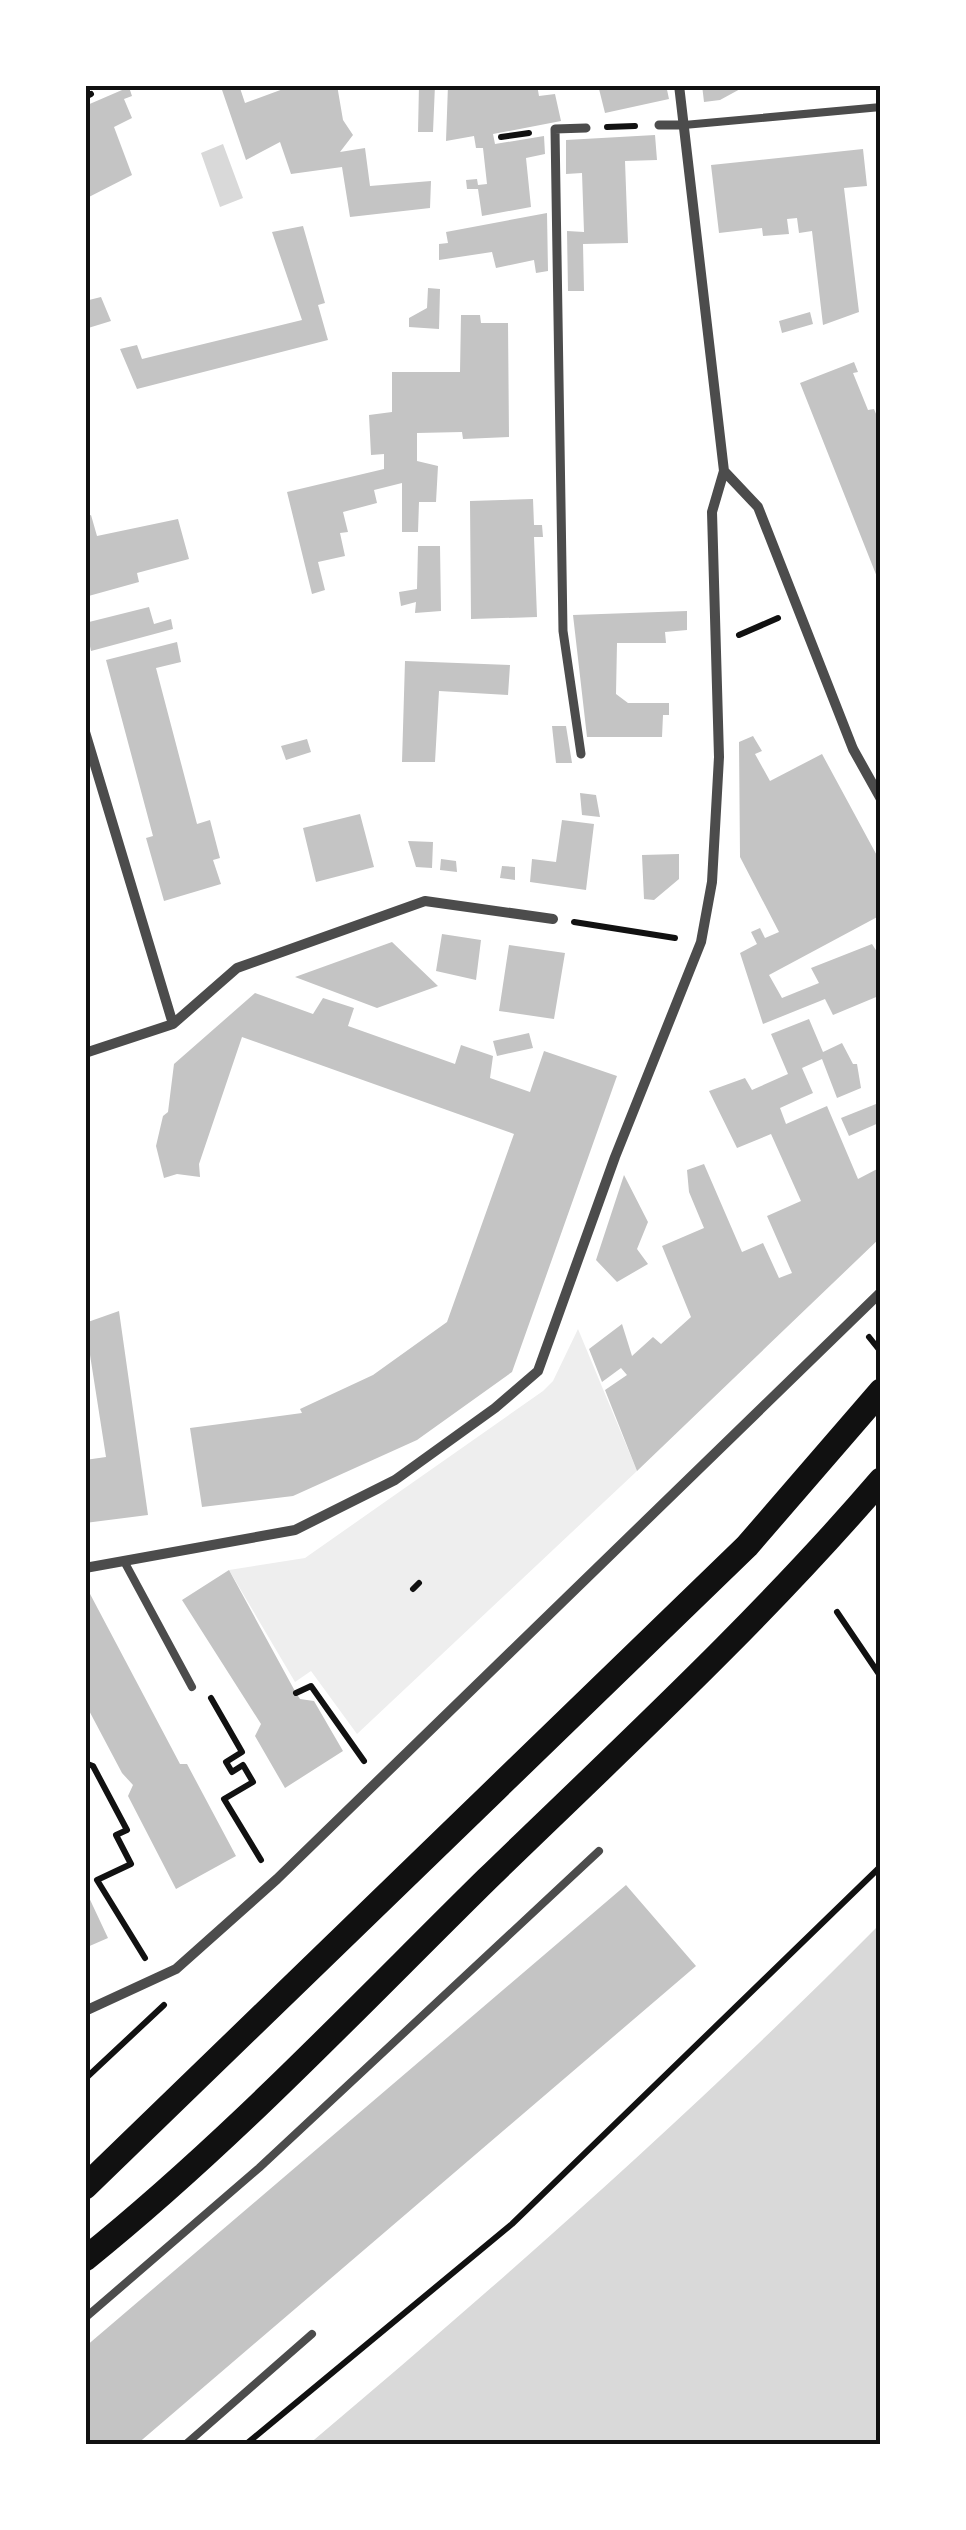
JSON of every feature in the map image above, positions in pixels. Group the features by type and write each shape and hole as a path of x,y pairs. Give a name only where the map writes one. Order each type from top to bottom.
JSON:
{"main road":[{"path":"85,2187 747,1546 881,1391"},
{"path":"85,2259 202,2157 410,1955 812,1560 881,1480"}],"street":[{"path":"85,1568 296,1530 395,1480 495,1408 538,1371 701,942 712,882 719,757 712,512 724,471 679,85"},
{"path":"658,125 684,125"},
{"path":"581,754 563,630 555,130 586,128"},
{"path":"724,471 758,507 853,748 881,799"},
{"path":"85,732 172,1024"},
{"path":"85,1053 172,1024 237,968 425,901 553,919"},
{"path":"85,2011 176,1969 379,1782 881,1292"}],"lane":[{"path":"684,125 881,107"},
{"path":"125,1562 192,1687"},
{"path":"85,2318 260,2168 599,1851"},
{"path":"185,2445 312,2334"}],"path":[{"path":"586,128 658,125"},
{"path":"747,631 778,618"},
{"path":"553,919 701,942"},
{"path":"837,1612 881,1677"},
{"path":"296,1693 311,1686 379,1782"},
{"path":"212,1701 242,1752 226,1762 232,1772 243,1765 253,1782 224,1799 248,1844"},
{"path":"85,1763 93,1766 128,1830 116,1835 130,1864 97,1880 126,1932"},
{"path":"245,2445 512,2224 881,1866"},
{"path":"85,2080 187,1984 176,1969"}],"shaded area":[{"path":"223,144 243,198 220,207 201,153"},
{"path":"578,1329 637,1471 357,1734 311,1671 295,1682 229,1570 305,1558 543,1391 553,1381"},
{"path":"881,1923 881,2445 308,2445 601,2190 743,2059"}],"building":[{"path":"239,85 245,103 294,85 337,85 343,120 353,135 340,152 365,148 370,186 431,181 430,208 350,217 342,167 291,174 280,142 246,160 221,87"},
{"path":"419,85 435,85 433,132 418,132"},
{"path":"448,85 537,85 539,96 555,94 561,121 493,134 495,144 544,136 545,154 526,158 531,207 482,216 478,189 467,189 466,180 477,179 478,185 487,184 483,148 476,148 474,136 446,141"},
{"path":"598,85 666,85 669,99 605,113"},
{"path":"702,85 742,88 720,100 704,102"},
{"path":"129,87 132,96 124,99 132,118 114,127 132,175 85,199 85,106"},
{"path":"655,135 657,160 625,161 628,243 583,244 584,291 568,291 567,231 584,232 582,173 566,174 566,140"},
{"path":"863,149 867,186 844,188 859,312 823,325 812,231 799,233 797,218 787,219 789,234 763,236 762,228 719,233 711,165"},
{"path":"547,213 548,271 536,273 534,260 496,268 492,252 439,260 439,244 448,243 446,232"},
{"path":"303,226 325,303 318,305 328,340 137,389 120,349 137,345 142,359 302,320 272,232"},
{"path":"428,288 440,289 439,329 409,327 409,318 427,308"},
{"path":"101,297 111,321 85,329 85,301"},
{"path":"810,312 813,324 782,333 779,321"},
{"path":"461,315 480,315 481,323 508,323 509,437 463,439 462,432 417,433 417,461 438,466 436,502 419,502 418,532 402,532 402,483 374,490 377,503 343,512 348,532 340,533 345,556 318,562 325,590 312,594 287,492 384,469 384,454 371,455 369,415 392,412 392,372 460,372"},
{"path":"854,362 858,372 853,373 868,410 874,409 881,426 881,587 800,383"},
{"path":"533,499 534,525 542,525 543,537 534,537 537,617 471,619 470,501"},
{"path":"91,515 97,536 178,519 189,559 137,573 139,582 85,597 85,517"},
{"path":"418,546 440,546 441,611 415,613 416,602 401,606 399,592 417,589"},
{"path":"149,607 154,624 171,619 173,629 91,651 85,623"},
{"path":"687,611 687,630 665,632 666,643 617,643 616,694 628,703 669,703 669,715 663,715 662,737 587,737 573,615"},
{"path":"177,642 181,662 156,668 197,824 210,820 220,858 213,860 221,884 164,901 146,838 153,836 106,660"},
{"path":"405,661 510,665 508,695 439,691 435,762 402,762"},
{"path":"552,726 566,726 572,763 556,763"},
{"path":"753,736 762,751 755,754 770,781 822,754 881,863 881,915 769,975 782,998 819,983 811,968 872,944 881,958 881,995 833,1015 825,999 763,1024 740,953 757,944 751,932 760,928 765,938 779,932 740,857 739,742"},
{"path":"307,739 311,752 286,760 281,746"},
{"path":"580,793 596,795 600,817 582,815"},
{"path":"360,814 374,867 316,882 303,828"},
{"path":"562,820 594,824 586,890 530,882 532,859 556,862"},
{"path":"408,841 433,842 432,868 416,867"},
{"path":"679,854 679,879 654,900 644,899 642,855"},
{"path":"441,859 456,861 457,872 440,870"},
{"path":"502,866 515,867 515,880 500,878"},
{"path":"442,934 481,940 476,980 436,971"},
{"path":"392,942 438,986 377,1008 295,977"},
{"path":"509,945 565,953 554,1019 499,1011"},
{"path":"255,993 313,1014 323,998 354,1008 348,1026 455,1064 461,1045 493,1056 490,1078 530,1092 544,1051 617,1076 512,1372 417,1440 293,1496 202,1507 190,1428 302,1413 300,1409 373,1375 447,1322 514,1134 242,1037 199,1164 200,1177 177,1174 164,1178 156,1146 163,1116 168,1112 174,1064"},
{"path":"809,1019 823,1052 842,1043 853,1064 857,1064 861,1088 837,1098 822,1059 802,1068 813,1093 780,1108 786,1124 827,1106 858,1179 881,1167 881,1237 637,1471 605,1390 627,1375 621,1368 602,1382 589,1349 622,1324 632,1356 653,1337 661,1344 691,1317 662,1246 704,1228 689,1192 687,1170 704,1164 742,1252 763,1243 779,1278 792,1273 767,1216 801,1201 771,1134 737,1148 709,1091 745,1078 752,1090 788,1074 771,1034"},
{"path":"529,1033 533,1048 497,1056 493,1041"},
{"path":"881,1102 881,1122 849,1136 841,1118"},
{"path":"624,1175 648,1222 637,1249 648,1264 617,1282 596,1260"},
{"path":"119,1311 148,1515 85,1523 85,1460 106,1457 85,1323"},
{"path":"229,1570 296,1693 300,1699 314,1701 343,1751 285,1788 255,1736 261,1724 182,1600"},
{"path":"85,1592 89,1592 180,1764 187,1764 236,1856 176,1889 128,1796 133,1785 122,1773 85,1703"},
{"path":"626,1885 696,1966 136,2445 85,2445 85,2347"},
{"path":"85,1889 108,1938 85,1948"}]}
